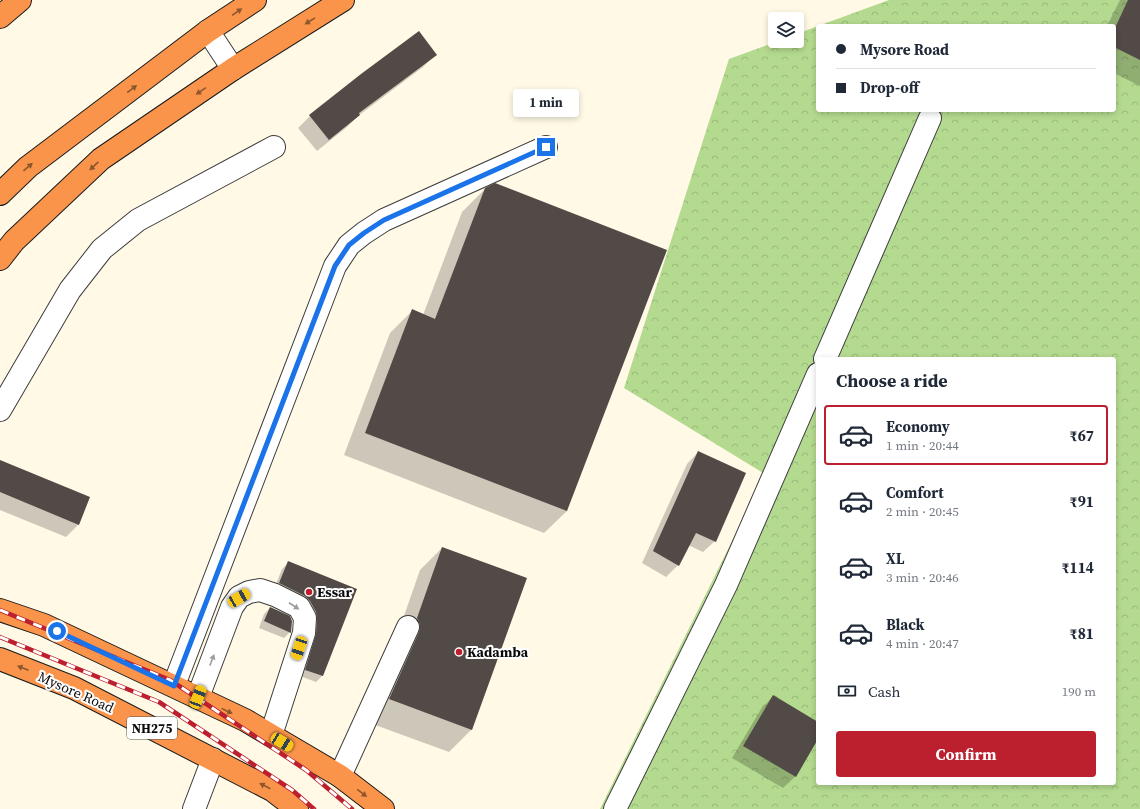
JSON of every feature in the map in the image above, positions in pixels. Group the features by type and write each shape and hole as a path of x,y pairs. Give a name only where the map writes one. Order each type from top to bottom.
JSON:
{"highway":[{"path":"0,17 20,0"},
{"path":"0,194 28,166 208,31 255,0"},
{"path":"0,259 14,241 101,159 233,69 343,0"},
{"path":"0,596 44,625"},
{"path":"0,610 44,625 245,720 340,776 383,809"},
{"name":"Mysore Road","path":"0,659 74,688 272,790 297,809"}],"lane":[{"path":"208,31 233,69"},
{"path":"825,357 930,118"},
{"path":"0,410 70,290 102,249 138,220 274,147"},
{"path":"174,686 335,266 349,245 384,220 546,147"},
{"path":"615,809 726,585 816,379"},
{"path":"198,697 232,607 239,598 249,592 260,590 299,607 305,618 304,633 271,735"},
{"path":"340,776 408,627"},
{"path":"194,809 212,759"}],"green space":[{"path":"889,0 1140,0 1140,809 600,809 765,474 624,388 729,59 768,45 768,48 804,48 804,31 816,27 816,112 1116,112 1116,24 823,24"}],"building":[{"path":"1128,0 1140,0 1140,60 1116,48 1116,26"},
{"path":"419,31 437,55 359,113 360,115 329,140 309,115"},
{"path":"495,183 667,250 567,511 365,433 412,309 435,319 485,188"},
{"path":"698,451 746,473 716,542 696,533 679,566 653,551"},
{"path":"0,460 90,497 79,525 0,492"},
{"path":"442,547 527,578 472,730 389,699 419,632 420,625 417,618"},
{"path":"288,561 357,589 323,676 305,670 316,634 316,612 310,601 305,596 279,583"},
{"path":"270,607 290,616 292,621 291,633 264,621"},
{"path":"773,695 816,721 816,742 796,777 743,746"}],"railway":[{"path":"0,610 170,680 306,770 352,809"},
{"path":"0,637 159,702 292,790 314,809"}],"place":[{"name":"Essar","path":"309,592"},
{"name":"Kadamba","path":"459,652"}],"route":[{"path":"57,631 174,686 335,266 349,245 384,220 546,147"}]}
